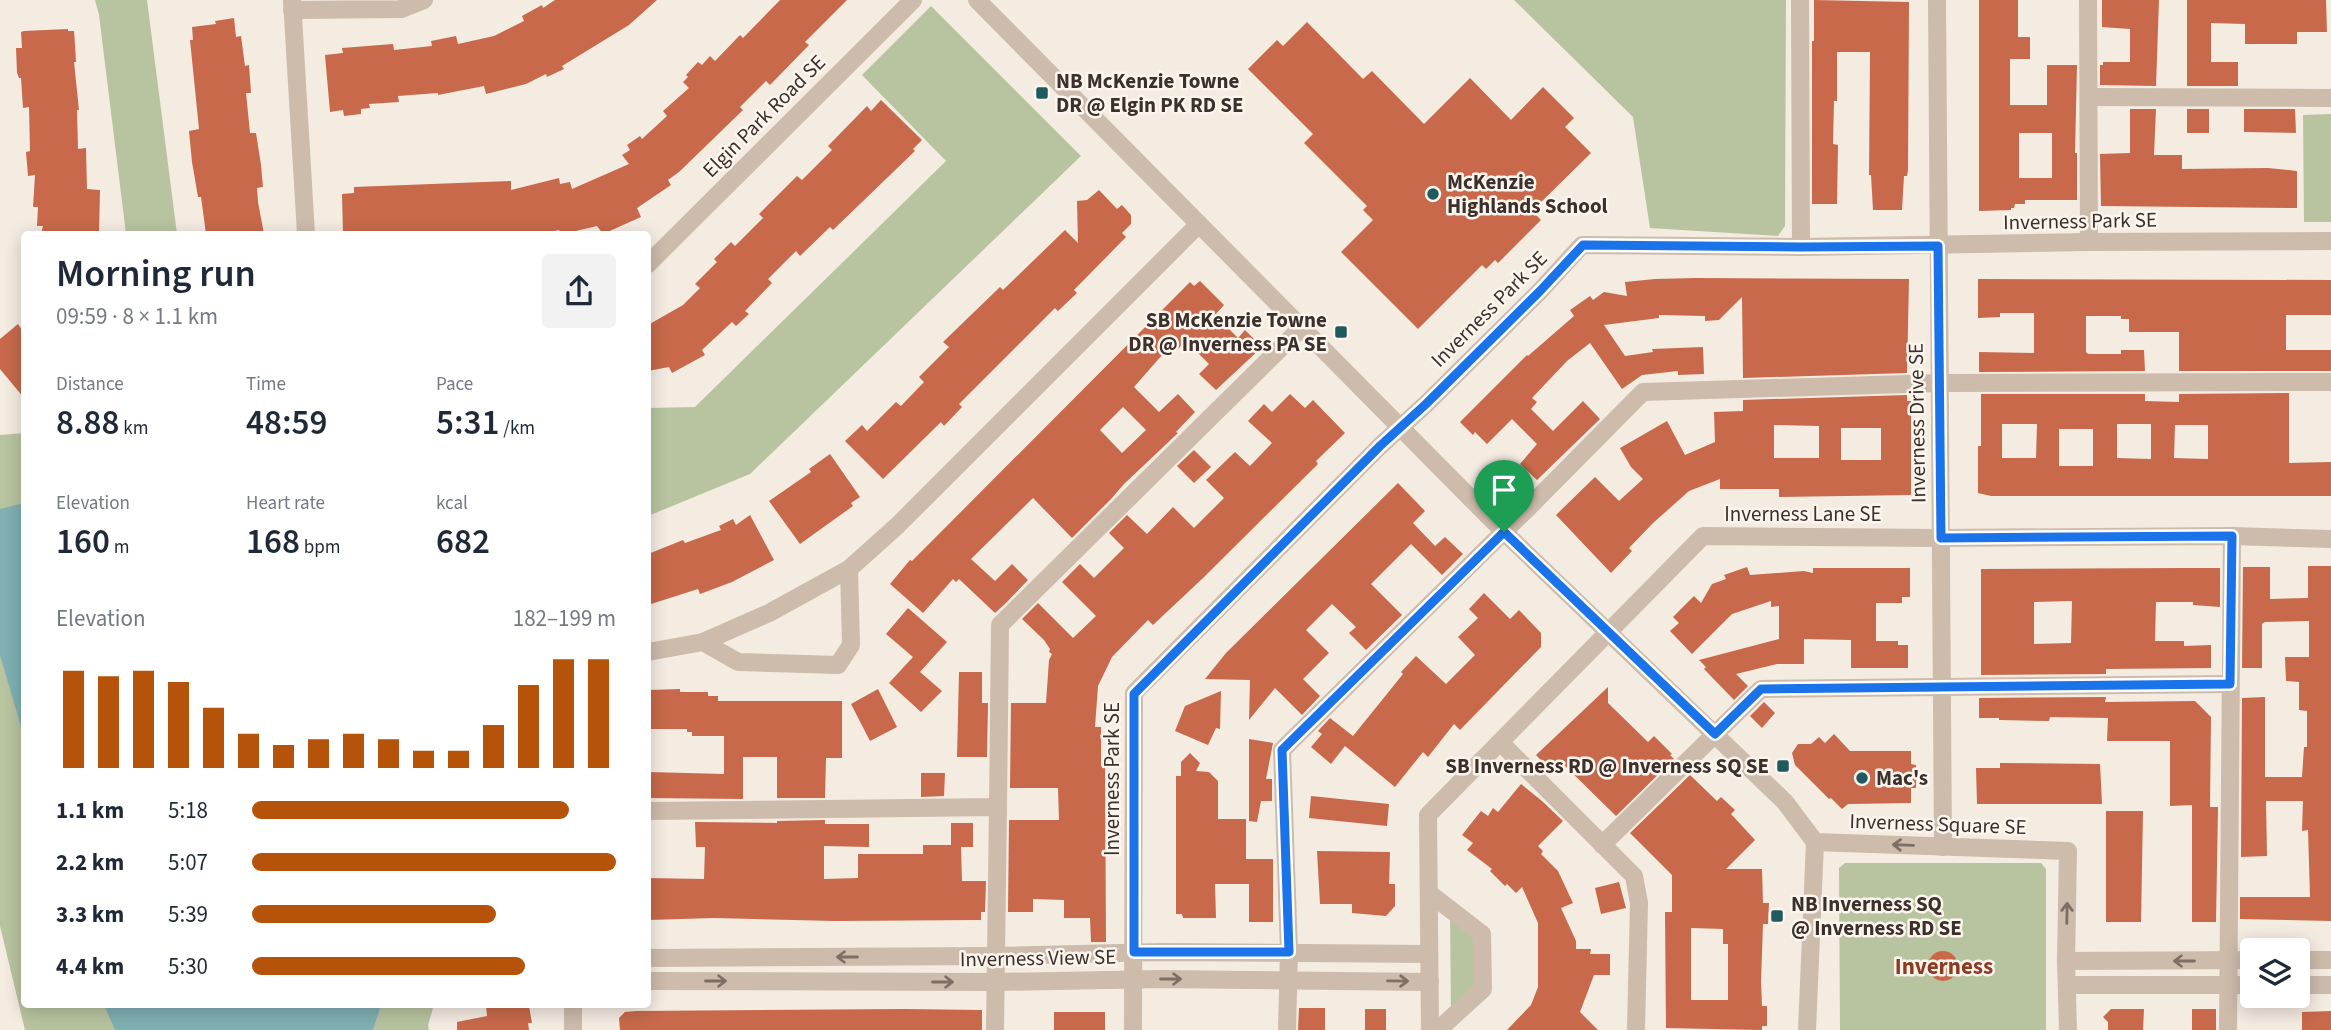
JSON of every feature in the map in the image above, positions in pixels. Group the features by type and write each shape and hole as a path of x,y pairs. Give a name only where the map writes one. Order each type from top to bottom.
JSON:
{"street":[{"path":"306,231 292,5 401,9 424,0"},
{"name":"Elgin Park Road SE","path":"651,261 913,0"},
{"path":"977,0 1504,532 1785,802 1815,842 1807,1030"},
{"path":"1800,0 1801,247"},
{"name":"Inverness Drive SE","path":"1937,0 1943,846"},
{"path":"2088,0 2089,242"},
{"path":"2089,97 2331,98"},
{"path":"651,651 703,642 769,613 849,569 898,525 1199,224"},
{"name":"Inverness Park SE","path":"1133,1030 1134,694 1401,426 1521,310 1583,245 1801,247 2089,242 2331,242"},
{"path":"995,1030 999,625 1301,328"},
{"path":"1287,1030 1289,952 1282,750 1643,392 1939,383 2331,382"},
{"name":"Inverness Lane SE","path":"1430,1030 1428,814 1703,536 2232,536 2331,539"},
{"path":"2228,1030 2232,536"},
{"path":"703,642 738,662 838,665 851,645 849,569"},
{"path":"1602,845 1761,689 2230,684"},
{"path":"1500,742 1634,876 1639,903 1636,1030"},
{"path":"651,811 998,807"},
{"name":"Inverness Square SE","path":"1815,842 2068,851 2068,1030"},
{"path":"1429,893 1482,934 1483,989 1438,1030"},
{"name":"Inverness View SE","path":"651,958 996,956 1134,952 1429,954"},
{"path":"2310,960 2331,960"},
{"path":"2066,961 2240,961"},
{"name":"Inverness View SE","path":"651,981 1430,982"},
{"path":"2067,985 2240,985"},
{"path":"2310,985 2331,985"},
{"path":"573,1008 573,1030"}],"green space":[{"path":"95,0 147,0 177,231 126,231"},
{"path":"1514,0 1786,0 1785,226 1778,236 1650,228 1633,117"},
{"path":"931,6 1081,156 750,474 651,515 651,408 695,407 946,161 862,75"},
{"path":"2331,114 2331,222 2304,222 2303,115"},
{"path":"21,433 21,1008 433,1008 429,1030 25,1030 0,926 0,435"},
{"path":"1845,863 2041,863 2046,869 2046,1030 1840,1030 1839,868"},
{"path":"1450,909 1482,934 1483,989 1451,1018"}],"water":[{"path":"21,504 21,727 0,655 0,509"},
{"path":"106,1008 380,1008 373,1030 115,1030"}],"building":[{"path":"555,0 657,0 629,25 562,66 564,69 547,77 546,74 526,84 486,94 484,86 438,95 398,96 399,102 369,104 370,108 361,109 361,114 344,116 343,110 330,112 325,55 343,53 342,48 393,44 394,50 432,46 431,41 456,36 458,44 494,36 524,21 522,16"},
{"path":"780,0 847,0 805,42 809,45 770,85 766,81 740,107 743,110 668,180 671,185 637,208 641,217 610,231 601,231 597,226 576,231 343,231 342,194 354,193 354,187 511,181 511,190 559,178 560,184 570,182 572,189 629,164 622,155 630,150 627,145 640,136 642,139 667,116 663,111 689,88 683,82 688,77 686,75 698,62 702,65 710,56 715,61 740,35 743,38"},
{"path":"1814,0 1909,2 1908,170 1907,176 1904,176 1902,210 1873,210 1869,175 1870,52 1837,52 1837,101 1834,101 1833,144 1838,145 1837,204 1812,204"},
{"path":"1979,0 2018,0 2018,37 2030,37 2030,59 2010,59 2010,105 2047,105 2047,65 2077,65 2077,200 2025,200 2025,204 2015,204 2011,210 1979,211","holes":["2019,133 2052,133 2052,178 2019,178"]},
{"path":"2102,0 2159,0 2156,86 2100,85 2100,65 2103,65 2103,62 2130,62 2130,29 2102,27"},
{"path":"2187,0 2326,0 2327,32 2297,32 2297,44 2245,44 2245,24 2211,23 2211,62 2238,62 2238,86 2187,86"},
{"path":"234,18 236,37 241,36 245,66 249,65 251,93 246,93 250,133 256,133 261,165 263,187 257,188 263,231 206,231 192,162 189,131 199,129 190,40 193,40 192,27 216,24 215,21"},
{"path":"1307,22 1363,79 1372,71 1424,124 1470,78 1511,120 1543,87 1574,118 1565,127 1591,153 1532,211 1541,220 1498,263 1495,260 1486,269 1482,265 1418,329 1341,252 1373,220 1363,210 1367,206 1304,143 1313,134 1248,69 1277,40 1283,46"},
{"path":"74,31 79,110 78,149 86,148 87,189 100,190 99,231 42,231 43,226 37,226 38,207 33,207 35,175 28,176 26,152 30,151 29,107 23,108 21,78 17,73 16,48 22,48 21,32"},
{"path":"881,100 922,140 913,149 915,151 833,230 830,227 800,256 796,251 768,279 772,283 745,311 749,314 736,326 732,322 702,350 705,355 672,373 669,367 651,370 651,323 683,305 700,288 695,284 717,262 714,259 731,242 735,246 763,218 759,214 797,176 802,180 832,150 828,146 867,106 871,111"},
{"path":"2130,109 2156,109 2154,155 2182,155 2182,169 2268,168 2297,171 2297,208 2101,206 2100,154 2130,153"},
{"path":"2187,109 2209,109 2209,133 2187,133"},
{"path":"2244,109 2295,109 2296,133 2244,132"},
{"path":"1099,190 1117,209 1122,205 1131,215 1131,224 1122,233 1126,237 1074,290 1077,293 1058,311 1055,308 959,404 962,407 944,426 941,422 883,479 845,441 862,425 867,431 896,402 901,406 924,382 919,377 949,347 943,342 1000,287 1003,290 1065,230 1078,243 1077,201 1087,200"},
{"path":"1696,278 1909,279 1907,373 1743,378 1742,297 1719,320 1705,321 1705,316 1659,315 1659,318 1604,325 1625,356 1653,352 1652,349 1703,347 1704,374 1678,375 1678,371 1642,375 1622,389 1590,343 1567,361 1532,398 1537,402 1531,409 1553,431 1583,401 1600,419 1537,480 1520,464 1537,444 1512,419 1487,444 1460,422 1527,355 1574,316 1570,310 1590,296 1593,300 1604,292 1627,296 1625,282"},
{"path":"1978,279 2331,280 2331,315 2286,315 2286,350 2331,350 2331,371 2179,371 2179,332 2129,332 2129,319 2121,319 2121,316 2086,316 2088,354 2121,354 2121,350 2144,350 2145,371 1979,372 1979,352 2034,353 2034,313 2000,313 2000,317 1978,318"},
{"path":"1200,281 1224,305 1215,315 1238,338 1245,330 1262,347 1216,390 1199,374 1209,364 1186,341 1176,351 1170,346 1134,387 1159,412 1178,394 1195,412 1176,432 1178,433 1072,538 1033,498 971,559 995,581 1012,564 1028,580 1006,603 995,613 959,579 956,582 953,579 923,613 890,584 910,560 912,561 1190,282 1194,286","holes":["1123,407 1146,430 1122,453 1100,430"]},
{"path":"18,324 21,328 21,394 0,369 0,339"},
{"path":"2289,393 2289,463 2331,462 2331,496 1991,496 1978,493 1981,394 2145,394 2145,401 2179,402 2179,394","holes":["2002,424 2037,424 2036,458 2002,458","2117,424 2151,424 2151,459 2117,458","2175,425 2208,425 2208,459 2174,458","2059,429 2093,429 2093,466 2059,466"]},
{"path":"1290,394 1305,408 1313,400 1345,433 1316,461 1318,464 1203,578 1153,625 1148,620 1112,657 1098,686 1095,727 1101,727 1101,766 1105,766 1106,942 1091,942 1090,918 1064,918 1064,900 1033,899 1033,912 1008,912 1009,820 1059,820 1058,788 1010,788 1011,703 1046,703 1049,660 1052,654 1044,640 1022,619 1038,603 1073,638 1096,616 1062,582 1080,564 1094,578 1124,548 1109,533 1127,515 1147,534 1173,507 1194,528 1224,498 1206,480 1235,452 1250,466 1272,443 1248,421 1264,404 1272,412"},
{"path":"1907,395 1907,401 1911,401 1911,495 1779,497 1779,489 1720,489 1720,479 1689,491 1629,548 1632,551 1611,573 1556,515 1595,477 1619,501 1643,479 1631,467 1620,448 1667,421 1685,455 1715,442 1714,412 1743,411 1743,400","holes":["1774,425 1819,426 1819,458 1774,458","1841,428 1881,428 1881,460 1841,460"]},
{"path":"1194,450 1211,467 1194,483 1177,466"},
{"path":"830,454 860,497 851,503 853,506 800,544 769,501 811,472 809,469"},
{"path":"1398,483 1425,511 1413,523 1435,546 1445,537 1463,554 1442,575 1411,544 1371,584 1402,615 1366,650 1349,633 1356,627 1332,604 1306,630 1329,653 1303,679 1320,696 1302,715 1275,688 1249,720 1250,680 1205,679 1226,653"},
{"path":"750,515 774,560 732,582 700,594 698,589 651,604 651,553 683,540 685,543 721,530 719,526 733,519 736,525"},
{"path":"2308,566 2331,566 2331,921 2240,919 2240,897 2310,897 2308,830 2302,831 2303,801 2266,801 2267,856 2241,857 2242,698 2265,697 2265,777 2302,777 2304,747 2307,747 2307,711 2299,710 2299,682 2286,681 2285,657 2309,657 2309,621 2265,622 2262,624 2262,668 2242,668 2243,567 2270,567 2270,599 2308,598"},
{"path":"1747,567 1750,575 1804,571 1813,573 1813,568 1910,568 1910,597 1902,597 1902,603 1876,603 1876,641 1898,641 1898,645 1908,645 1908,668 1851,668 1851,640 1804,639 1804,664 1777,664 1736,674 1748,686 1734,700 1704,669 1706,667 1699,660 1779,639 1779,606 1771,607 1771,601 1732,614 1692,654 1670,631 1679,623 1673,617 1694,596 1701,603 1712,584 1726,579 1724,575"},
{"path":"2220,568 2220,607 2193,605 2193,602 2156,602 2155,641 2184,641 2184,646 2211,645 2211,668 2106,669 2106,674 1981,675 1981,569","holes":["2072,601 2071,643 2034,644 2034,602"]},
{"path":"1484,593 1510,619 1519,610 1541,633 1541,647 1460,730 1454,724 1428,757 1423,752 1395,787 1345,746 1331,764 1311,747 1322,734 1318,731 1330,718 1353,736 1416,656 1446,684 1475,655 1458,637 1478,618 1469,609"},
{"path":"908,608 947,642 920,672 942,691 921,712 889,683 913,657 886,634"},
{"path":"959,672 982,672 982,703 988,703 987,757 957,757"},
{"path":"1608,687 1608,703 1648,742 1654,736 1674,759 1616,816 1559,760 1550,770 1536,755"},
{"path":"878,689 897,727 870,741 851,704"},
{"path":"651,690 708,692 708,696 718,696 718,701 842,701 842,758 826,758 825,798 777,798 777,757 743,757 743,799 651,798 651,772 724,774 724,736 692,736 692,732 687,732 687,729 651,729"},
{"path":"1221,691 1220,729 1216,728 1208,745 1175,731 1185,706"},
{"path":"2106,697 2105,702 2195,701 2211,717 2210,807 2218,807 2216,922 2192,922 2192,805 2170,806 2170,741 2107,741 2108,718 2050,717 2049,721 1979,718 1979,698"},
{"path":"1764,702 1775,713 1762,728 1750,716"},
{"name":"Mac's","path":"1834,734 1850,751 1911,751 1911,764 1916,765 1916,788 1911,788 1911,803 1848,804 1842,809 1829,799 1795,765 1792,753 1798,744 1811,744 1819,737 1825,743"},
{"path":"1249,739 1273,743 1266,779 1272,779 1272,801 1261,801 1257,822 1249,821"},
{"path":"1190,753 1200,763 1196,771 1209,772 1218,781 1218,819 1246,819 1246,859 1273,859 1273,922 1249,922 1249,884 1215,884 1216,918 1183,918 1182,914 1176,914 1176,776 1181,776 1181,762"},
{"path":"2000,763 2100,764 2102,804 1977,804 1976,768 2000,768"},
{"path":"921,773 945,773 944,796 921,797"},
{"path":"1690,775 1717,801 1721,797 1735,810 1731,814 1755,840 1726,869 1762,869 1763,903 1769,903 1768,924 1763,924 1761,981 1762,1006 1767,1006 1767,1026 1762,1026 1762,1030 1666,1028 1665,912 1672,912 1672,875 1630,833","holes":["1691,928 1723,929 1723,944 1728,944 1728,1000 1691,1000"]},
{"path":"1521,784 1563,821 1538,846 1543,851 1541,854 1558,871 1573,903 1561,908 1576,941 1576,949 1591,949 1590,954 1610,954 1610,975 1594,975 1580,1012 1598,1030 1507,1030 1531,1005 1538,987 1538,923 1522,887 1516,893 1507,884 1505,886 1490,871 1492,869 1467,850 1473,843 1462,835 1481,811 1488,816 1493,808 1498,812"},
{"path":"1311,796 1389,804 1387,826 1309,818"},
{"path":"2106,811 2143,811 2141,922 2106,922"},
{"path":"825,820 825,824 869,824 869,847 824,846 824,879 858,878 858,854 923,854 923,845 951,845 951,823 973,823 973,847 961,847 962,881 986,881 985,912 981,912 981,920 651,920 651,878 704,879 705,847 696,847 695,822"},
{"path":"1317,851 1390,852 1389,884 1395,884 1395,906 1386,916 1352,913 1352,904 1320,904"},
{"path":"1619,882 1626,908 1601,914 1595,888"},
{"path":"1943,951 1949,952 1957,960 1957,972 1949,980 1943,981 1937,980 1929,972 1928,966 1929,960 1937,952"},
{"path":"486,1008 529,1008 532,1023 528,1023 529,1030 457,1030 457,1022 487,1016"},
{"path":"1299,1008 1325,1008 1325,1030 1298,1030"},
{"path":"1365,1009 1386,1009 1386,1030 1365,1030"},
{"path":"2111,1009 2144,1009 2143,1030 2108,1030 2108,1022 2103,1017"},
{"path":"2192,1009 2216,1009 2216,1030 2192,1030"},
{"path":"982,1010 982,1030 620,1030 619,1018 625,1012 636,1011"},
{"path":"2331,1011 2331,1030 2302,1030 2302,1012"},
{"path":"1054,1012 1105,1012 1105,1030 1054,1030"}],"place":[{"name":"NB McKenzie Towne DR @ Elgin PK RD SE","path":"1042,93"},
{"name":"McKenzie Highlands School","path":"1433,194"},
{"name":"SB McKenzie Towne DR @ Inverness PA SE","path":"1341,332"},
{"name":"SB Inverness RD @ Inverness SQ SE","path":"1783,766"},
{"name":"Mac's","path":"1862,778"},
{"name":"NB Inverness SQ @ Inverness RD SE","path":"1777,916"}],"district":[{"name":"Inverness","path":"1944,966"}],"route":[{"path":"1583,245 1938,246 1941,538 2232,536 2230,684 1761,689 1715,734 1504,532 1282,750 1289,952 1134,952 1134,694 1380,446 1540,291 1583,245"}]}
